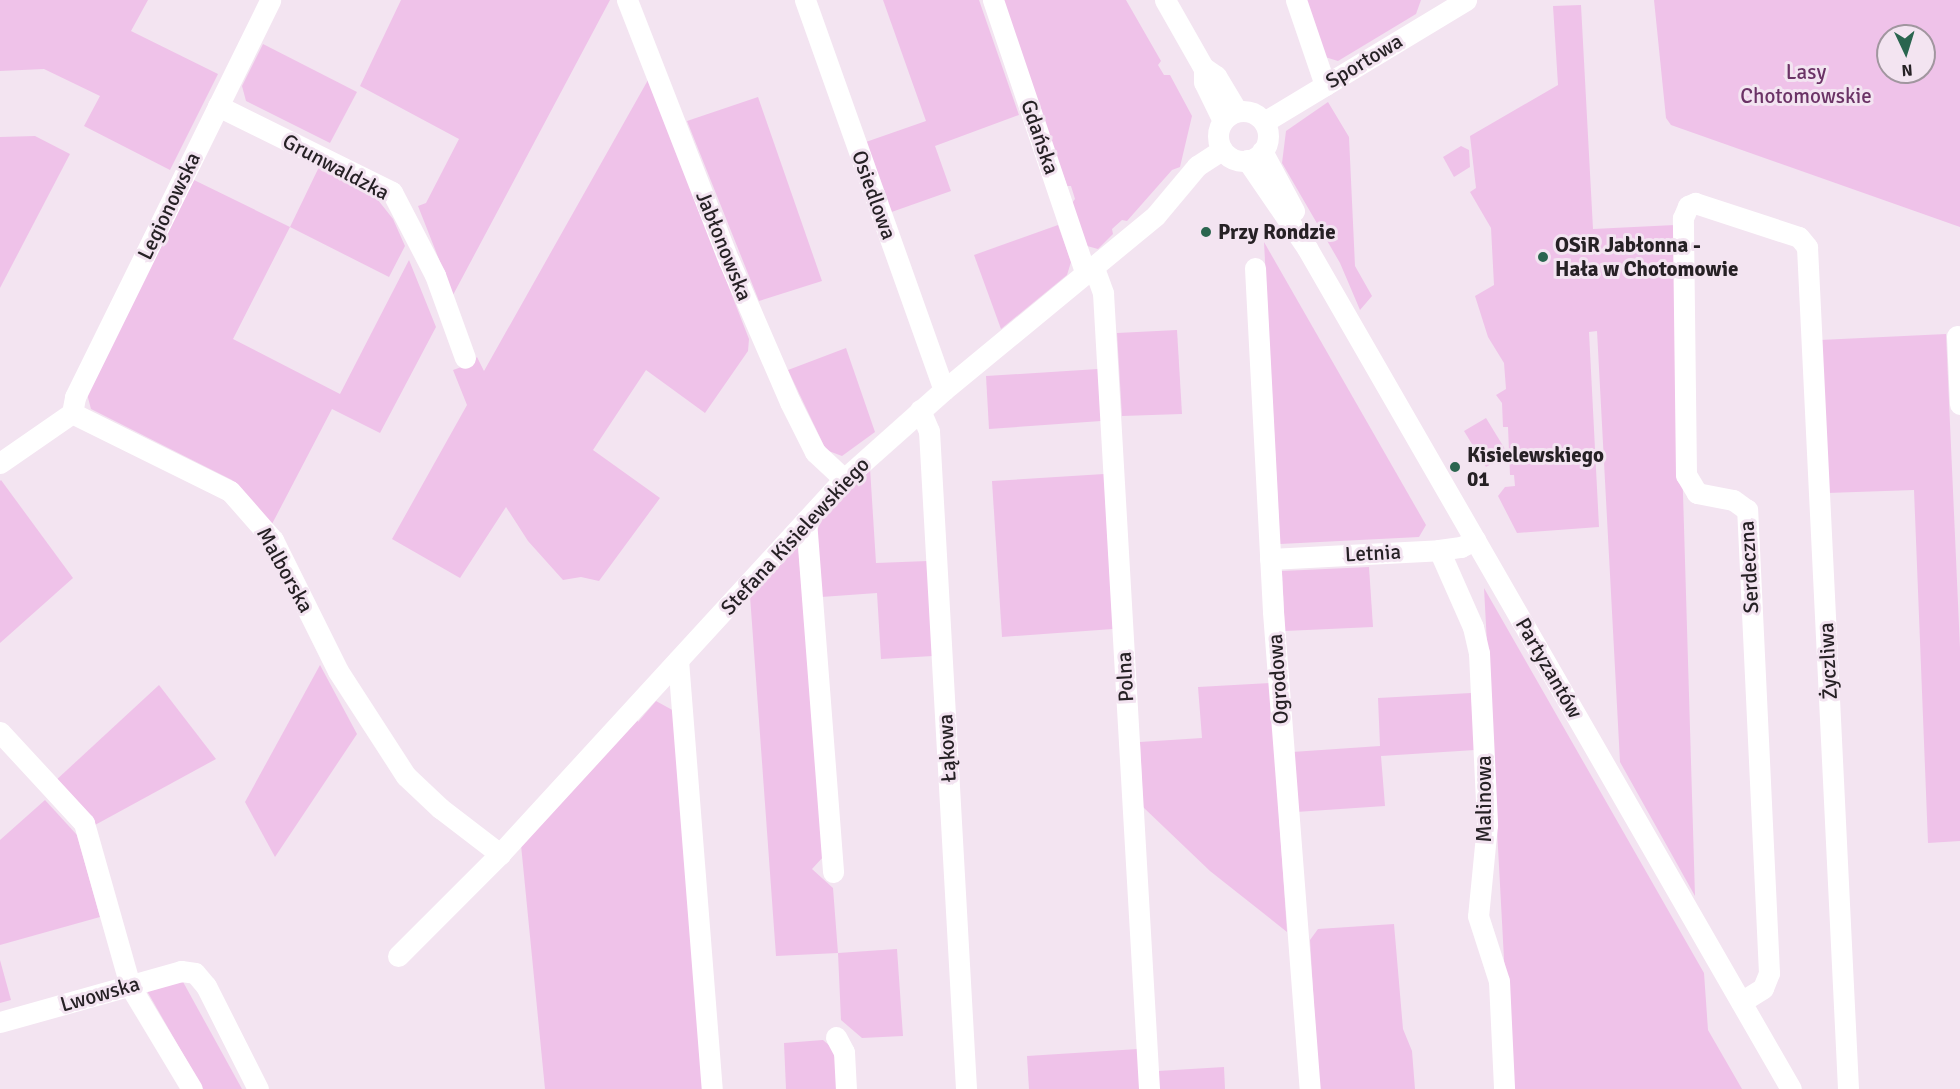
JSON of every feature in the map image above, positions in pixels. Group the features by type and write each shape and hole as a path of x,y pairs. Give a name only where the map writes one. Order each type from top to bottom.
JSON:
{"street":[{"name":"Legionowska","path":"72,412 75,397 270,0"},
{"name":"Jabłonowska","path":"627,0 729,261 790,402 815,452 844,479"},
{"name":"Osiedlowa","path":"805,0 944,390"},
{"name":"Gdańska","path":"993,0 1090,271"},
{"path":"1165,0 1203,67 1204,82 1230,116"},
{"path":"1296,0 1325,85"},
{"name":"Sportowa","path":"1264,122 1325,85 1435,8 1466,0"},
{"name":"Grunwaldzka","path":"218,106 392,192 435,275 465,358"},
{"path":"1251,112 1264,122 1268,134 1254,156 1233,159 1222,150 1218,137 1230,116 1251,112"},
{"name":"Stefana Kisielewskiego","path":"398,956 500,854 844,479 920,410 1156,215 1197,166 1222,150"},
{"name":"Partyzantów","path":"1254,156 1791,1089"},
{"name":"Serdeczna","path":"1741,1002 1763,988 1769,973 1747,510 1733,500 1697,493 1686,475 1683,218 1688,206 1700,203 1799,237"},
{"name":"Życzliwa","path":"1799,237 1808,250 1848,1089"},
{"name":"Ogrodowa","path":"1255,268 1270,559 1310,1089"},
{"name":"Polna","path":"1090,271 1103,293 1149,1089"},
{"path":"1957,336 1960,404"},
{"name":"Łąkowa","path":"920,410 929,431 966,1089"},
{"path":"0,463 72,412"},
{"name":"Malborska","path":"72,412 230,491 273,540 338,671 406,776 440,808 500,854"},
{"path":"806,520 833,872"},
{"name":"Letnia","path":"1270,559 1461,547 1475,540"},
{"name":"Malinowa","path":"1438,549 1473,627 1479,653 1487,825 1478,916 1499,981 1504,1089"},
{"path":"678,660 711,1089"},
{"path":"0,732 84,823 130,986 192,1089"},
{"name":"Lwowska","path":"0,1022 181,971 200,976 258,1089"},
{"path":"836,1037 844,1052 846,1089"}],"green space":[{"path":"0,0 148,0 131,31 218,74 170,170 84,126 100,96 44,69 0,71"},
{"path":"401,0 610,0 453,295 418,206 426,203 459,139 360,86"},
{"path":"883,0 979,0 1019,115 935,146 951,191 886,214 863,143 926,121"},
{"path":"1001,0 1126,0 1161,61 1158,65 1164,75 1170,75 1192,116 1180,167 1172,170 1127,221 1122,220 1112,229 1113,234 1098,249 1087,246 1072,203 1075,199 1071,186 1067,186"},
{"path":"1305,0 1421,0 1416,14 1338,61 1325,57"},
{"name":"Lasy Chotomowskie","path":"1654,0 1960,0 1960,227 1671,125 1666,118"},
{"path":"1581,5 1593,229 1675,225 1695,896 1620,762 1597,331 1589,332 1599,527 1517,533 1498,496 1505,487 1515,486 1514,475 1510,475 1508,427 1503,427 1502,403 1496,395 1506,389 1504,363 1488,337 1475,296 1494,285 1491,228 1470,192 1476,188 1470,136 1558,85 1553,6"},
{"path":"263,44 357,92 330,143 246,101 242,86"},
{"path":"648,80 749,339 748,351 705,413 646,370 593,450 660,498 599,581 581,577 563,580 528,541 506,507 460,578 392,539 467,405 453,370 470,364 477,357 484,371"},
{"path":"758,97 822,281 759,301 687,121"},
{"path":"1328,102 1349,137 1355,266 1372,296 1360,310 1340,263 1282,163 1286,131"},
{"path":"35,136 70,154 0,288 0,137"},
{"path":"1461,146 1469,150 1470,167 1454,177 1443,157"},
{"path":"319,167 374,195 393,219 405,246 389,277 290,227"},
{"path":"194,180 290,227 233,339 340,394 409,260 436,327 380,433 332,409 272,524 232,480 91,409 87,394"},
{"path":"1058,225 1071,262 1067,275 1001,329 974,255"},
{"path":"1264,242 1426,525 1419,537 1280,544"},
{"path":"1177,330 1182,414 1122,416 1117,333"},
{"path":"1946,334 1960,648 1960,841 1928,843 1914,490 1827,493 1820,340"},
{"path":"846,348 875,432 842,456 826,450 788,370"},
{"path":"1098,369 1101,421 989,429 986,376"},
{"path":"1486,418 1508,454 1486,467 1464,431"},
{"path":"870,468 876,563 928,561 933,656 881,659 877,593 821,597 816,533 825,512"},
{"path":"1104,474 1113,629 1002,637 992,481"},
{"path":"0,481 73,578 0,643"},
{"path":"798,543 824,856 812,869 833,888 838,953 776,956 750,596"},
{"path":"1369,567 1373,627 1285,631 1282,571"},
{"path":"1484,588 1704,973 1708,1030 1742,1089 1511,1089"},
{"path":"320,665 357,734 275,857 245,802"},
{"path":"1270,683 1287,932 1210,871 1143,807 1140,742 1202,738 1198,687"},
{"path":"159,685 216,759 95,825 54,782"},
{"path":"1471,693 1475,750 1381,756 1385,806 1296,812 1292,752 1380,746 1378,698"},
{"path":"656,701 676,712 705,1089 545,1089 521,845 636,714 638,722"},
{"path":"45,800 77,835 100,917 0,945 0,840"},
{"path":"1394,924 1403,1029 1412,1051 1415,1089 1319,1089 1310,940 1318,929"},
{"path":"897,949 903,1036 862,1038 841,1020 838,953"},
{"path":"0,960 11,1000 0,1003"},
{"path":"182,980 242,1089 203,1089 147,991"},
{"path":"823,1040 837,1052 839,1089 786,1089 784,1043"},
{"path":"1138,1049 1140,1089 1029,1089 1027,1056"},
{"path":"1224,1067 1225,1089 1159,1089 1158,1071"}],"place":[{"name":"Przy Rondzie","path":"1206,232"},
{"name":"OSiR Jabłonna - Hała w Chotomowie","path":"1543,257"},
{"name":"Kisielewskiego 01","path":"1455,467"}]}
